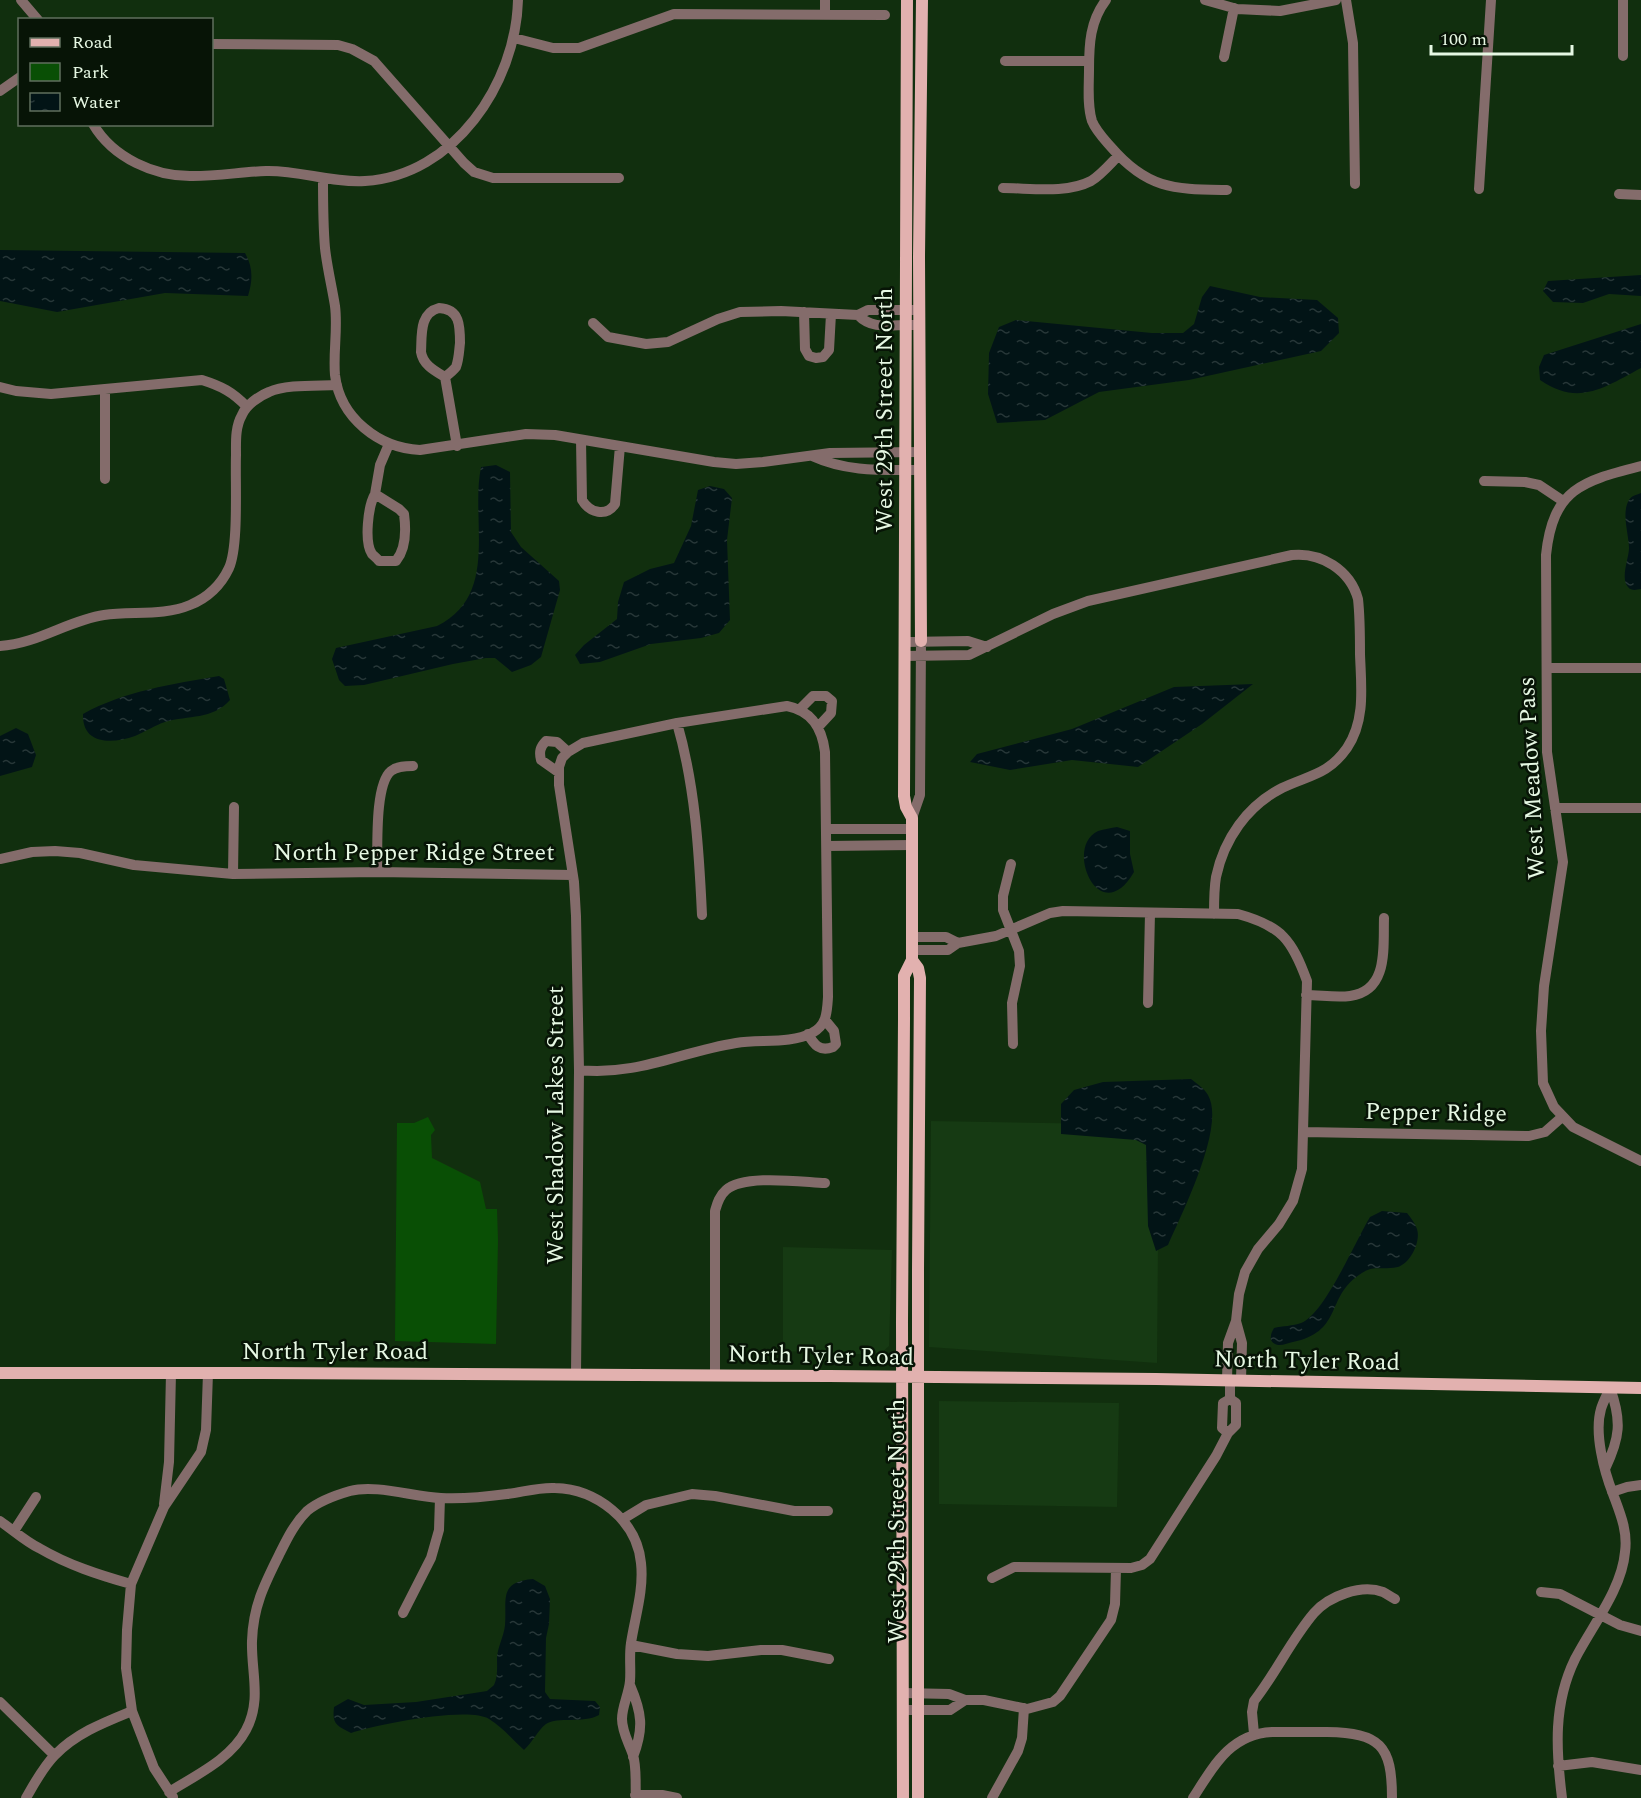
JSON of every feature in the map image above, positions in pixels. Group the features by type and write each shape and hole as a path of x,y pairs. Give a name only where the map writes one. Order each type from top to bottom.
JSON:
{"main road":[{"name":"West 29th Street North","path":"903,1798 904,976 912,949 912,823 904,796 907,0"},
{"name":"West 29th Street North","path":"921,641 918,452 922,0"},
{"name":"West 29th Street North","path":"912,949 920,978 918,1798"},
{"name":"North Tyler Road","path":"0,1373 715,1375 1232,1380 1641,1388"}],"street":[{"path":"21,0 36,18"},
{"path":"95,126 112,147 126,158 169,174 193,176 283,171 323,179 365,181 390,177 422,165 449,145 465,131 484,106 496,86 514,38 518,0"},
{"path":"825,0 825,15"},
{"path":"1106,0 1096,13 1089,61 1089,106 1092,121 1100,134 1118,156 1138,174 1169,187 1227,190"},
{"path":"1205,0 1234,8 1280,11 1336,0"},
{"path":"1346,0 1353,43 1356,184"},
{"path":"1479,189 1491,0"},
{"path":"1623,0 1623,56"},
{"path":"1224,57 1234,8"},
{"path":"514,38 566,49 597,42 674,14 885,15"},
{"path":"213,44 338,45 352,49 374,61 382,69 474,172 494,178 619,178"},
{"path":"1005,61 1089,61"},
{"path":"0,91 18,78"},
{"path":"907,99 921,99"},
{"path":"1003,188 1059,188 1081,185 1093,179 1118,156"},
{"path":"323,179 325,249 335,308 337,385 345,406 360,424 374,436 389,444 403,449 420,450 526,434 555,435 736,464 809,455 918,452"},
{"path":"1619,194 1641,195"},
{"path":"439,308 446,308 453,312 460,326 459,358 452,371 445,376 433,370 422,358 424,321 428,313 439,308"},
{"path":"593,323 608,337 627,342 657,343 683,337 718,319 740,312 858,315 868,310 920,310"},
{"path":"804,312 805,349 809,356 816,358 823,357 829,350 831,314"},
{"path":"858,315 866,323 879,326 920,325"},
{"path":"445,376 458,446"},
{"path":"0,387 51,394 202,380 220,385 234,394 247,407"},
{"path":"0,645 26,641 104,615 189,606 209,595 222,581 230,567 234,544 236,439 241,415 247,407 266,393 277,389 337,385"},
{"path":"105,389 105,479"},
{"path":"581,440 582,500 586,507 595,512 604,513 615,504 620,446"},
{"path":"375,494 404,514 404,544 402,553 396,561 379,561 371,553 368,543 370,502 375,494 380,465 389,444"},
{"path":"809,455 830,465 849,469 919,470"},
{"name":"West Meadow Pass","path":"1641,466 1598,477 1583,484 1563,501 1556,512 1548,537 1547,752 1563,862 1544,986 1541,1069 1546,1093 1562,1117 1572,1127 1641,1161"},
{"path":"1484,481 1525,482 1539,485 1563,501"},
{"path":"905,656 969,655 1053,614 1088,601 1292,555 1304,554 1329,561 1344,574 1358,599 1361,707 1357,728 1348,747 1333,764 1315,776 1283,788 1262,800 1234,830 1226,843 1216,878 1214,914"},
{"name":"West 29th Street North","path":"912,823 920,795 921,641"},
{"path":"950,641 950,655"},
{"path":"905,642 968,641 987,647"},
{"path":"1546,668 1641,668"},
{"path":"799,710 813,696 826,696 832,700 831,712 818,727"},
{"path":"568,752 557,742 546,741 540,750 541,760 558,772 562,758 583,743 677,723 787,706 806,714 818,727 825,752 828,997 825,1020 820,1028 797,1038 735,1043 636,1068 600,1072 579,1070"},
{"path":"677,723 685,752 692,795 702,915"},
{"path":"377,872 379,798 384,780 390,771 402,766 413,766"},
{"name":"North Pepper Ridge Street","path":"0,859 55,850 134,865 233,874 377,872 573,875 558,772"},
{"path":"233,874 234,807"},
{"path":"1555,808 1641,808"},
{"path":"827,829 912,823"},
{"path":"827,846 912,845"},
{"path":"1011,864 1003,896 1003,910 1019,951 1020,966 1012,1003 1013,1044"},
{"name":"West Shadow Lakes Street","path":"573,875 579,1070 576,1374"},
{"path":"912,949 948,950 958,943 1010,932 1050,913 1238,914 1269,926 1289,942 1297,955 1307,981 1302,1169 1293,1201 1279,1224 1258,1249 1245,1272 1239,1294 1236,1321 1228,1343 1232,1380 1230,1399 1223,1403 1222,1428 1228,1433 1216,1456 1150,1560 1142,1565 1116,1569 1014,1567 992,1578"},
{"path":"1148,1003 1150,913"},
{"path":"1306,995 1350,996 1370,987 1378,977 1383,964 1384,918"},
{"path":"808,1034 817,1047 823,1049 833,1047 836,1044 834,1031 825,1020"},
{"name":"Pepper Ridge","path":"1304,1132 1529,1136 1545,1132 1562,1117"},
{"path":"715,1375 715,1211 718,1199 726,1190 740,1182 825,1183"},
{"path":"903,1183 918,1183"},
{"path":"164,1507 169,1462 171,1372"},
{"path":"208,1373 206,1430 201,1452 164,1507 131,1584 126,1668 132,1711 154,1768 171,1795 231,1751 246,1730 255,1708 256,1684 252,1643 254,1613 261,1590 294,1526 309,1510 330,1498 354,1490 378,1490 440,1498 477,1498 552,1488 587,1494 608,1506 623,1519 634,1539 641,1561 640,1596 631,1645 630,1685 622,1718 625,1738 633,1757 635,1796 662,1795 677,1798"},
{"path":"1605,1469 1613,1452 1617,1433 1618,1410 1610,1388"},
{"path":"1562,1798 1558,1766 1558,1714 1575,1660 1601,1615 1620,1574 1625,1553 1626,1536 1621,1514 1599,1446 1600,1410 1610,1388"},
{"path":"1612,1492 1641,1485"},
{"path":"623,1519 646,1505 692,1494 715,1496 794,1511 828,1511"},
{"path":"14,1530 36,1497"},
{"path":"404,1613 431,1558 439,1530 440,1498"},
{"path":"0,1521 36,1547 67,1563 87,1572 131,1584"},
{"path":"903,1693 949,1694 966,1700 984,1700 1024,1708 1053,1702 1060,1696 1111,1620 1115,1604 1116,1569"},
{"path":"1254,1734 1252,1712 1254,1701 1315,1612 1337,1597 1351,1592 1369,1590 1382,1592 1395,1599"},
{"path":"1541,1592 1560,1594 1620,1625 1641,1630"},
{"path":"631,1645 677,1654 708,1656 782,1650 828,1659"},
{"path":"630,1685 639,1706 641,1736 633,1757"},
{"path":"903,1710 950,1710 966,1700"},
{"path":"0,1702 54,1755"},
{"path":"992,1798 1018,1751 1022,1738 1024,1708"},
{"path":"26,1798 54,1755 75,1738 98,1725 132,1711"},
{"path":"1193,1798 1220,1757 1236,1742 1254,1734 1272,1732 1351,1732 1368,1736 1375,1741 1391,1768 1392,1798"},
{"path":"1558,1766 1592,1762 1641,1770"}],"shaded area":[{"path":"931,1121 1159,1125 1157,1363 929,1347"},
{"path":"783,1247 892,1250 889,1346 879,1355 783,1351"},
{"path":"939,1401 1119,1403 1117,1507 939,1504"}],"green space":[{"path":"428,1117 435,1130 431,1135 432,1158 480,1182 486,1209 497,1209 496,1344 395,1341 397,1123 414,1123"}],"water":[{"path":"0,250 245,253 251,269 251,284 248,296 165,293 57,312 0,301"},
{"path":"1641,275 1641,296 1609,294 1583,303 1553,302 1543,291 1548,281"},
{"path":"1210,286 1260,297 1317,300 1338,318 1339,333 1321,351 1189,380 1099,392 1045,420 997,423 988,394 989,353 999,327 1016,320 1152,333 1183,333 1194,324 1202,297"},
{"path":"1641,324 1641,368 1616,382 1580,393 1554,388 1540,380 1539,367 1544,355"},
{"path":"496,465 510,472 511,532 521,547 559,581 560,590 541,657 531,665 512,672 495,658 486,658 364,685 345,686 339,680 332,659 336,648 437,626 457,612 469,596 476,576 478,555 481,467"},
{"path":"710,486 724,489 732,498 727,540 730,620 719,633 701,638 651,644 600,662 580,664 575,655 617,619 618,602 624,582 650,569 674,563 691,526 698,490"},
{"path":"1641,493 1641,589 1634,590 1628,587 1625,579 1629,548 1626,511 1630,499"},
{"path":"219,676 224,679 230,700 216,711 165,722 126,739 100,740 87,732 83,714 115,699 149,689"},
{"path":"1253,684 1202,724 1138,767 1072,760 1010,770 970,762 977,754 1072,729 1174,687"},
{"path":"16,728 28,734 36,755 32,767 0,776 0,736"},
{"path":"1117,827 1130,831 1130,854 1134,872 1121,888 1109,893 1098,889 1090,880 1085,867 1084,852 1088,840 1098,831"},
{"path":"1191,1079 1208,1095 1212,1109 1207,1148 1168,1245 1156,1251 1148,1226 1146,1145 1136,1140 1061,1134 1061,1104 1074,1090 1103,1082"},
{"path":"1382,1211 1407,1213 1417,1229 1418,1239 1407,1261 1398,1267 1376,1268 1361,1273 1346,1287 1332,1314 1319,1331 1284,1344 1273,1343 1271,1337 1274,1328 1301,1323 1320,1306 1339,1276 1370,1217"},
{"path":"533,1579 545,1586 550,1599 546,1638 545,1692 550,1699 595,1701 600,1707 599,1715 586,1719 557,1720 546,1724 524,1750 494,1722 478,1716 421,1718 351,1733 336,1723 334,1707 348,1699 364,1705 416,1702 487,1691 494,1685 496,1679 509,1588 522,1581"}]}
